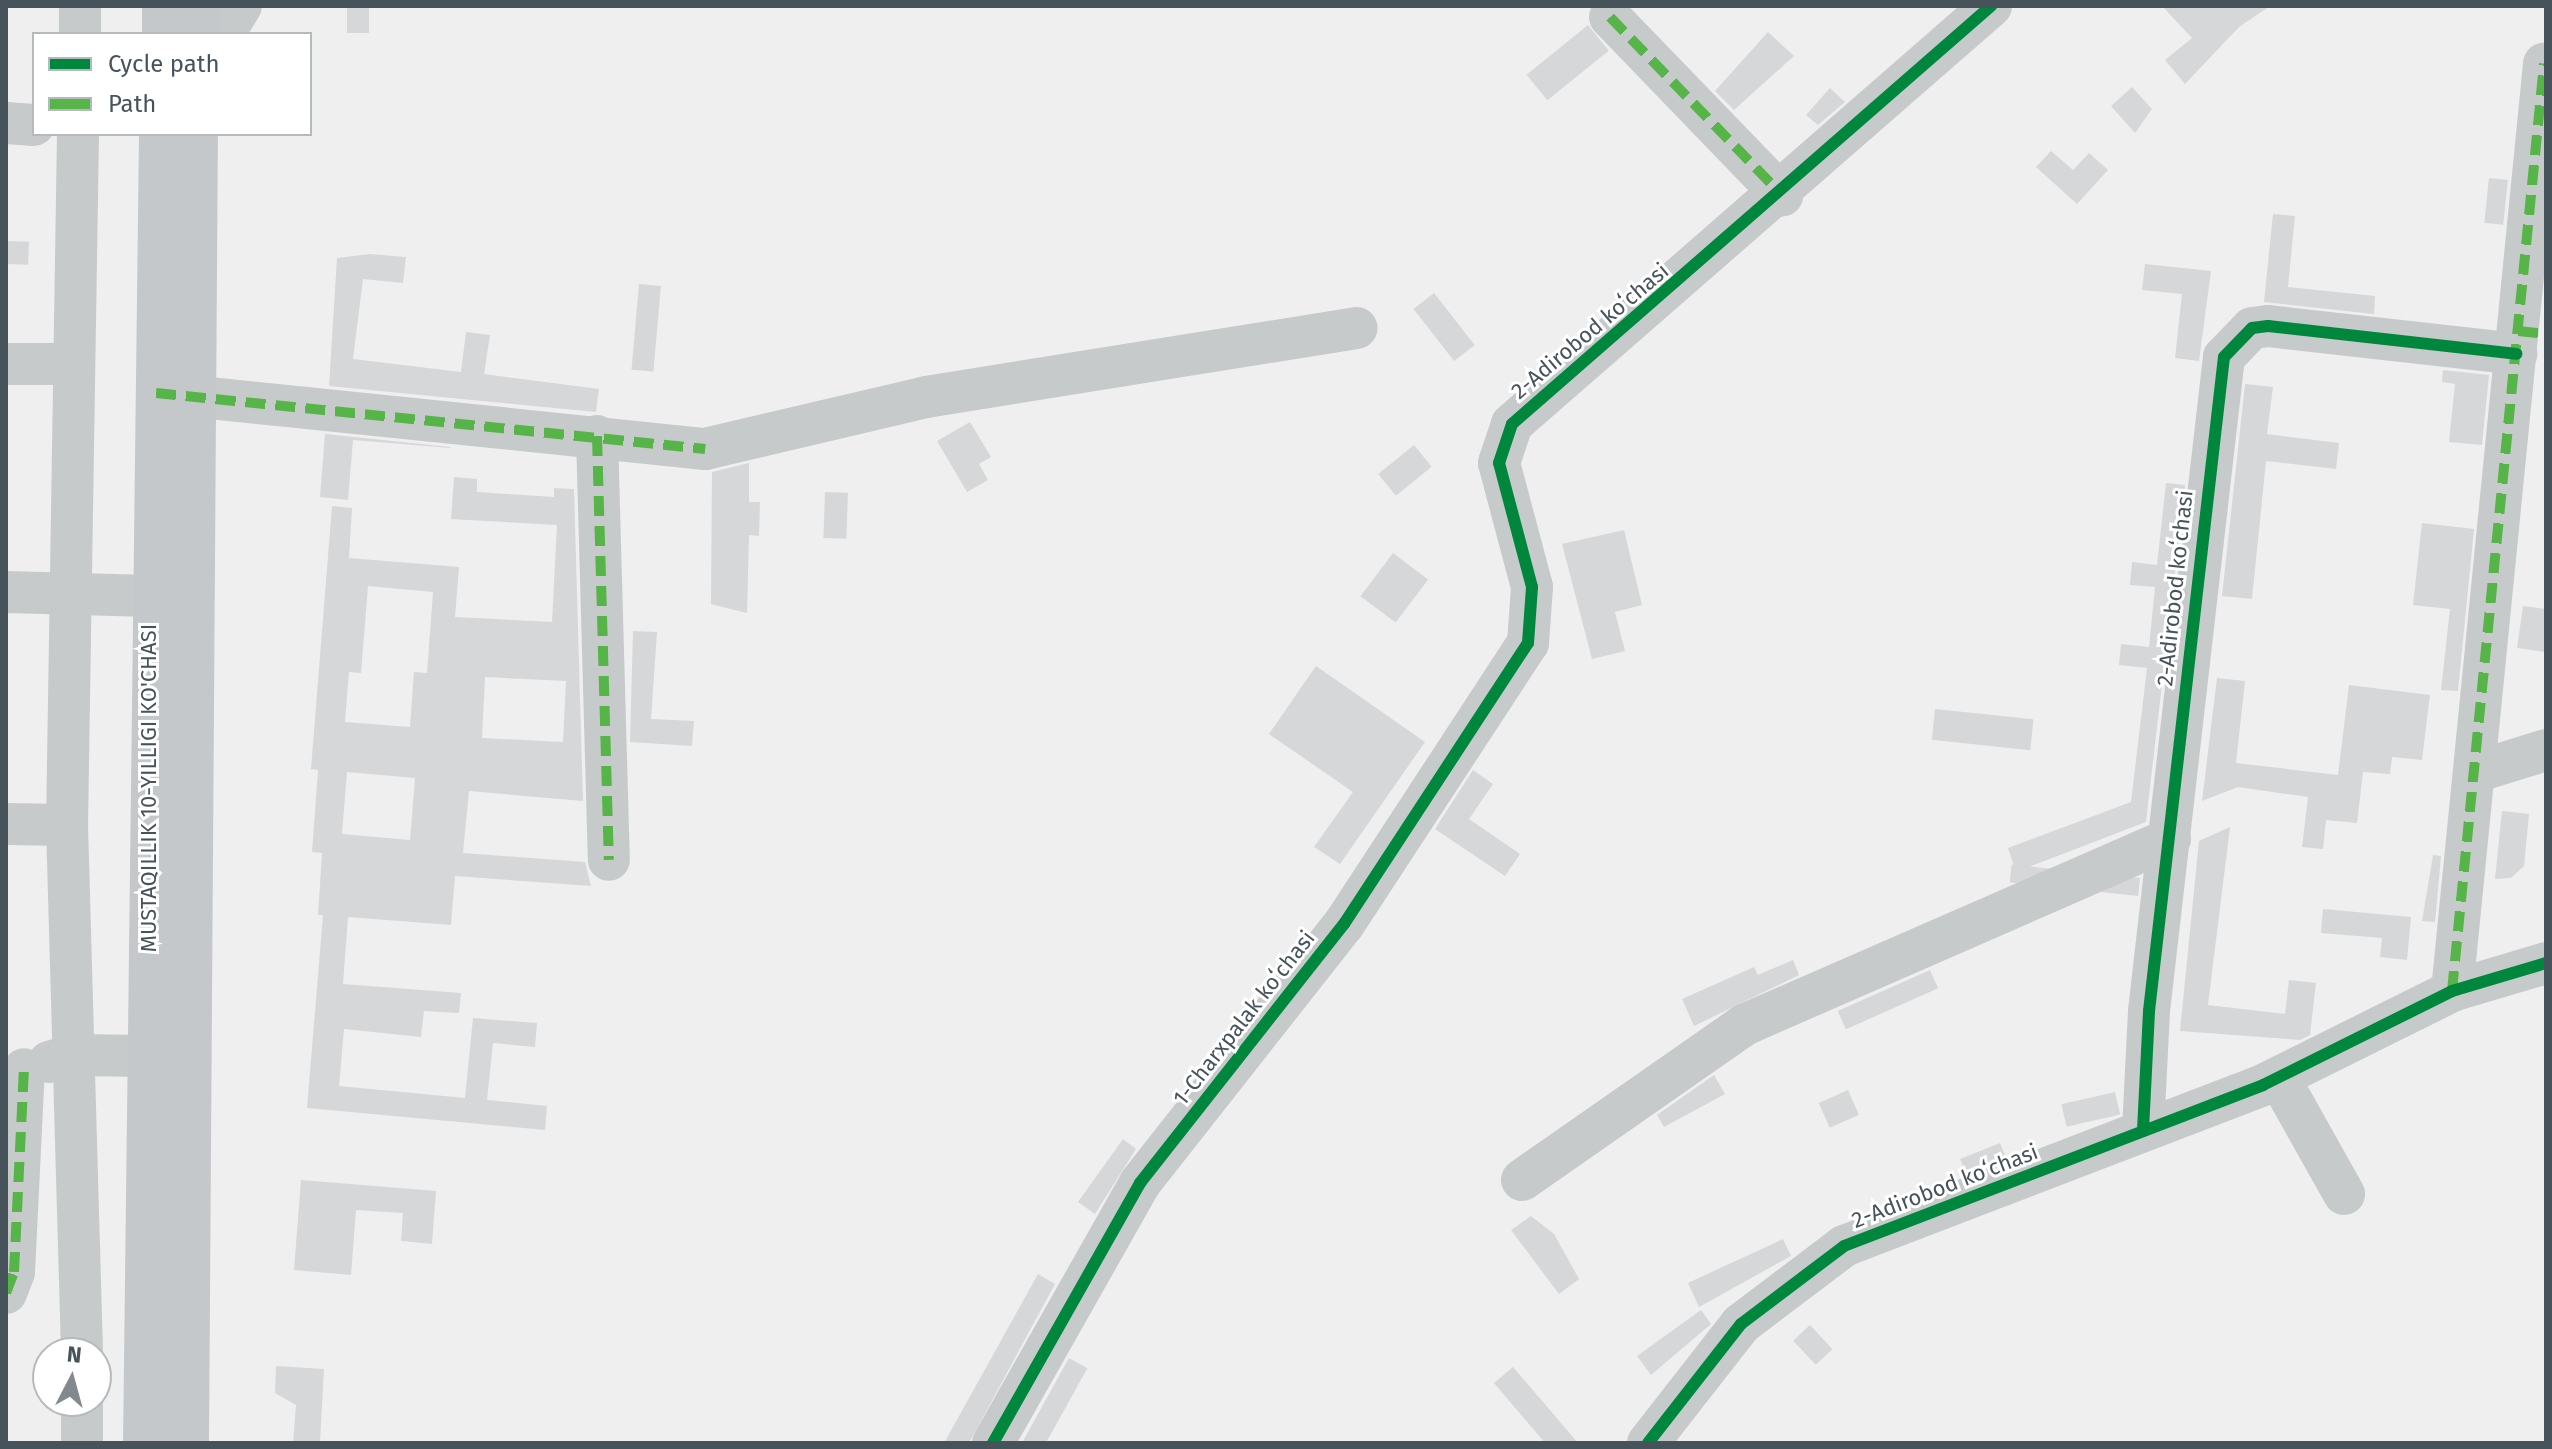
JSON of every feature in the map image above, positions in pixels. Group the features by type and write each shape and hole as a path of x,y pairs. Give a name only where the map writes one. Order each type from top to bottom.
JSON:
{"main road":[{"path":"164,6 164,32"},
{"path":"198,32 199,6"},
{"name":"MUSTAQILLIK 10-YILLIGI KO'CHASI","path":"161,136 174,394 187,1443"},
{"name":"MUSTAQILLIK 10-YILLIGI KO'CHASI","path":"145,1443 150,596 174,394 196,136"}],"street":[{"path":"80,6 80,32"},
{"path":"225,32 241,6"},
{"name":"2-Adirobod koʻchasi","path":"1532,622 1527,555 1499,463 1512,424 1782,195 1991,6"},
{"path":"1610,17 1782,195"},
{"path":"2452,991 2527,340 2544,64"},
{"path":"6,123 32,125"},
{"path":"78,136 71,364 67,825 82,1337"},
{"name":"2-Adirobod koʻchasi","path":"2143,1130 2211,436 2231,342 2268,326 2527,340"},
{"path":"174,394 705,449 926,397 1356,328"},
{"path":"6,364 71,364"},
{"path":"597,436 609,860"},
{"path":"6,592 150,596"},
{"name":"1-Charxpalak koʻchasi","path":"993,1443 1140,1183 1344,924 1515,667 1532,622"},
{"path":"2475,772 2546,750"},
{"path":"6,824 67,825"},
{"path":"1522,1180 1744,1025 2170,839"},
{"name":"2-Adirobod koʻchasi","path":"1648,1443 1741,1324 1844,1246 2279,1078 2452,991 2546,963"},
{"path":"6,1293 14,1272 15,1069 74,1055 147,1056"},
{"path":"2279,1078 2344,1194"},
{"path":"82,1417 82,1443"}],"building":[{"path":"347,6 369,6 369,33 347,33"},
{"path":"2162,6 2270,6 2239,27 2185,84 2165,60 2192,38"},
{"path":"1588,25 1609,51 1547,100 1527,75"},
{"path":"1768,32 1794,56 1734,110 1715,91"},
{"path":"2132,87 2152,109 2135,133 2111,106"},
{"path":"1830,88 1845,102 1818,125 1806,115"},
{"path":"2051,151 2073,170 2089,153 2108,170 2077,204 2036,167"},
{"path":"2489,178 2508,180 2503,225 2484,223"},
{"path":"2273,214 2295,216 2288,287 2375,296 2374,314 2264,302"},
{"path":"6,241 29,242 28,265 6,264"},
{"path":"370,254 406,257 403,283 363,279 353,359 461,372 466,332 490,335 484,374 599,389 596,412 329,386 337,258"},
{"path":"2145,264 2211,271 2199,361 2175,358 2182,294 2142,290"},
{"path":"639,284 661,286 653,372 632,370"},
{"path":"1434,293 1475,345 1454,361 1414,309"},
{"path":"2443,370 2489,375 2482,445 2449,442 2455,384 2442,382"},
{"path":"2245,384 2273,387 2267,434 2339,443 2336,469 2266,461 2252,599 2222,596"},
{"path":"970,422 991,457 979,464 988,480 967,492 937,441"},
{"path":"325,434 450,448 353,440 348,500 320,497"},
{"path":"1414,445 1432,467 1396,496 1378,474"},
{"path":"749,463 749,502 760,502 759,536 749,535 747,613 711,604 712,472"},
{"path":"454,477 477,479 477,492 554,497 554,488 574,489 583,801 469,791 463,853 585,862 591,886 455,876 451,925 348,917 343,984 461,993 459,1013 424,1011 421,1037 344,1029 339,1086 465,1098 473,1018 537,1023 535,1047 493,1043 487,1100 547,1106 545,1130 307,1108 323,915 318,915 322,853 312,852 318,770 311,769 332,506 352,508 349,558 459,567 455,617 552,622 557,525 451,519","holes":["368,586 433,592 427,673 414,672 410,727 345,722 349,672 361,673","485,677 566,681 563,742 482,738","347,772 415,778 410,840 342,834"]},
{"path":"2166,483 2185,485 2146,822 2016,872 2008,848 2131,802 2147,668 2119,665 2121,644 2149,647 2155,587 2130,585 2132,562 2157,565"},
{"path":"825,492 848,493 846,539 823,538"},
{"path":"2422,523 2474,529 2458,691 2441,690 2450,609 2413,605"},
{"path":"1624,530 1642,605 1615,612 1625,651 1592,659 1562,544"},
{"path":"1393,553 1428,579 1396,623 1361,596"},
{"path":"2523,606 2546,609 2546,652 2517,648"},
{"path":"633,631 657,632 651,719 694,721 692,746 630,742"},
{"path":"1316,666 1425,742 1340,864 1314,847 1353,792 1269,734"},
{"path":"2217,678 2245,681 2236,763 2338,775 2349,685 2430,695 2422,760 2392,757 2390,774 2363,772 2357,823 2326,820 2323,849 2302,847 2308,797 2238,787 2202,801"},
{"path":"1935,709 2033,719 2030,750 1932,740"},
{"path":"1473,770 1493,784 1469,819 1520,854 1505,876 1435,829"},
{"path":"2502,811 2529,814 2524,866 2511,878 2495,879"},
{"path":"2230,827 2208,1005 2285,1014 2289,980 2316,983 2310,1035 2300,1040 2180,1031 2199,841"},
{"path":"2433,855 2441,856 2435,922 2422,921"},
{"path":"2012,865 2140,878 2138,896 2010,882"},
{"path":"2323,909 2411,917 2407,960 2380,957 2382,938 2321,933"},
{"path":"1793,960 1799,975 1694,1026 1682,999 1754,967 1758,975"},
{"path":"1930,970 1938,988 1846,1029 1838,1011"},
{"path":"1714,1075 1725,1094 1664,1127 1657,1115"},
{"path":"1848,1090 1859,1115 1830,1128 1819,1103"},
{"path":"2115,1092 2120,1114 2067,1127 2061,1104"},
{"path":"1123,1139 1136,1149 1095,1214 1078,1202"},
{"path":"2000,1143 2006,1158 1966,1174 1960,1159"},
{"path":"301,1180 436,1191 432,1244 401,1241 403,1213 356,1210 351,1275 294,1270"},
{"path":"1531,1216 1554,1234 1579,1279 1559,1294 1511,1230"},
{"path":"1783,1239 1791,1256 1699,1307 1688,1283"},
{"path":"1038,1274 1055,1284 969,1443 944,1443"},
{"path":"1701,1310 1711,1324 1651,1375 1637,1356"},
{"path":"1810,1325 1833,1349 1816,1365 1793,1341"},
{"path":"1069,1358 1087,1368 1046,1443 1022,1443"},
{"path":"276,1366 324,1369 320,1443 293,1443 296,1405 275,1393"},
{"path":"1513,1367 1578,1443 1545,1443 1494,1383"}],"marked path":[{"path":"1610,17 1782,195"},
{"path":"2452,991 2544,64"},
{"path":"2518,331 2546,334"},
{"path":"156,393 705,449"},
{"path":"597,436 609,860"},
{"path":"6,1293 14,1272 24,1069"}],"cycle path":[{"path":"993,1443 1140,1183 1344,924 1528,643 1532,587 1499,463 1512,424 1991,6"},
{"path":"2143,1130 2149,1011 2224,357 2252,328 2268,326 2516,354"},
{"path":"1648,1443 1741,1324 1844,1246 2263,1085 2452,991 2546,963"}]}
